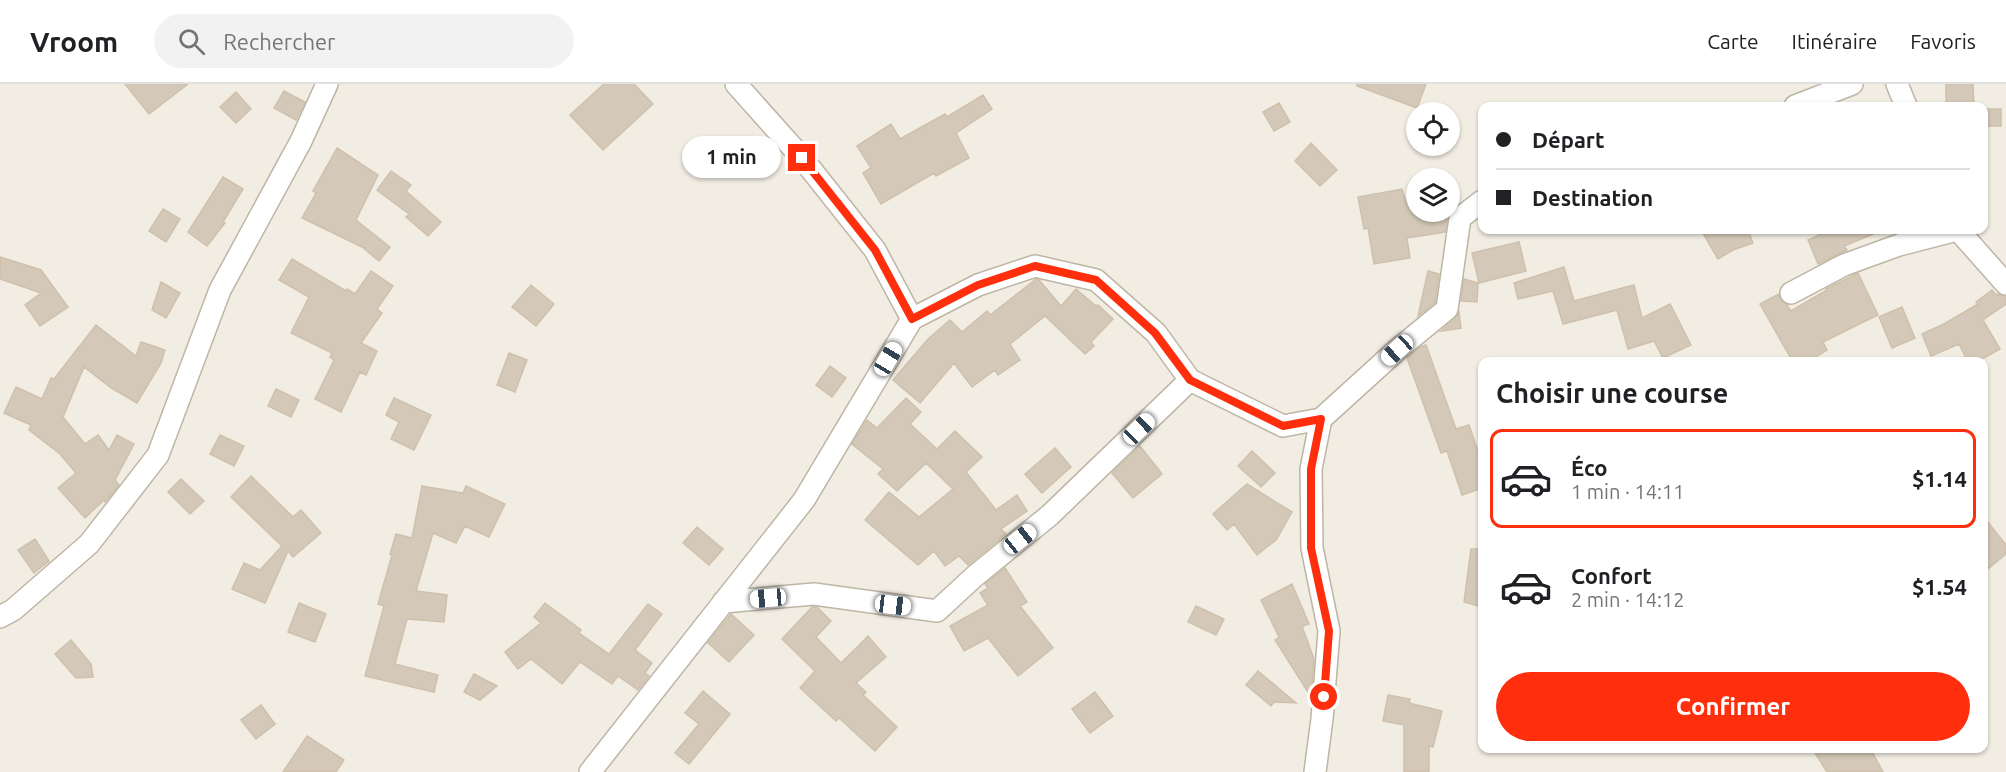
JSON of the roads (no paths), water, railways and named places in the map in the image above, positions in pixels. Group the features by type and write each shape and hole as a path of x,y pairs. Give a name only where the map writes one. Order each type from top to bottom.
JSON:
{"street":[{"path":"0,617 13,610 89,544 158,455 220,290 301,141 327,84"},
{"path":"736,84 802,158 875,250 912,319"},
{"path":"1805,102 1852,84"},
{"path":"1897,84 1904,102"},
{"path":"590,772 804,500 912,319 978,285 1035,266 1096,280 1155,333 1190,380 1283,426 1321,419 1397,350 1447,309 1460,218 1478,204"},
{"path":"1791,293 1844,265 1899,245 1942,234"},
{"path":"1962,234 2006,284"},
{"path":"723,602 814,594 937,610 1050,515 1190,380"},
{"path":"1315,772 1329,631 1311,548 1311,469 1321,419"}]}
